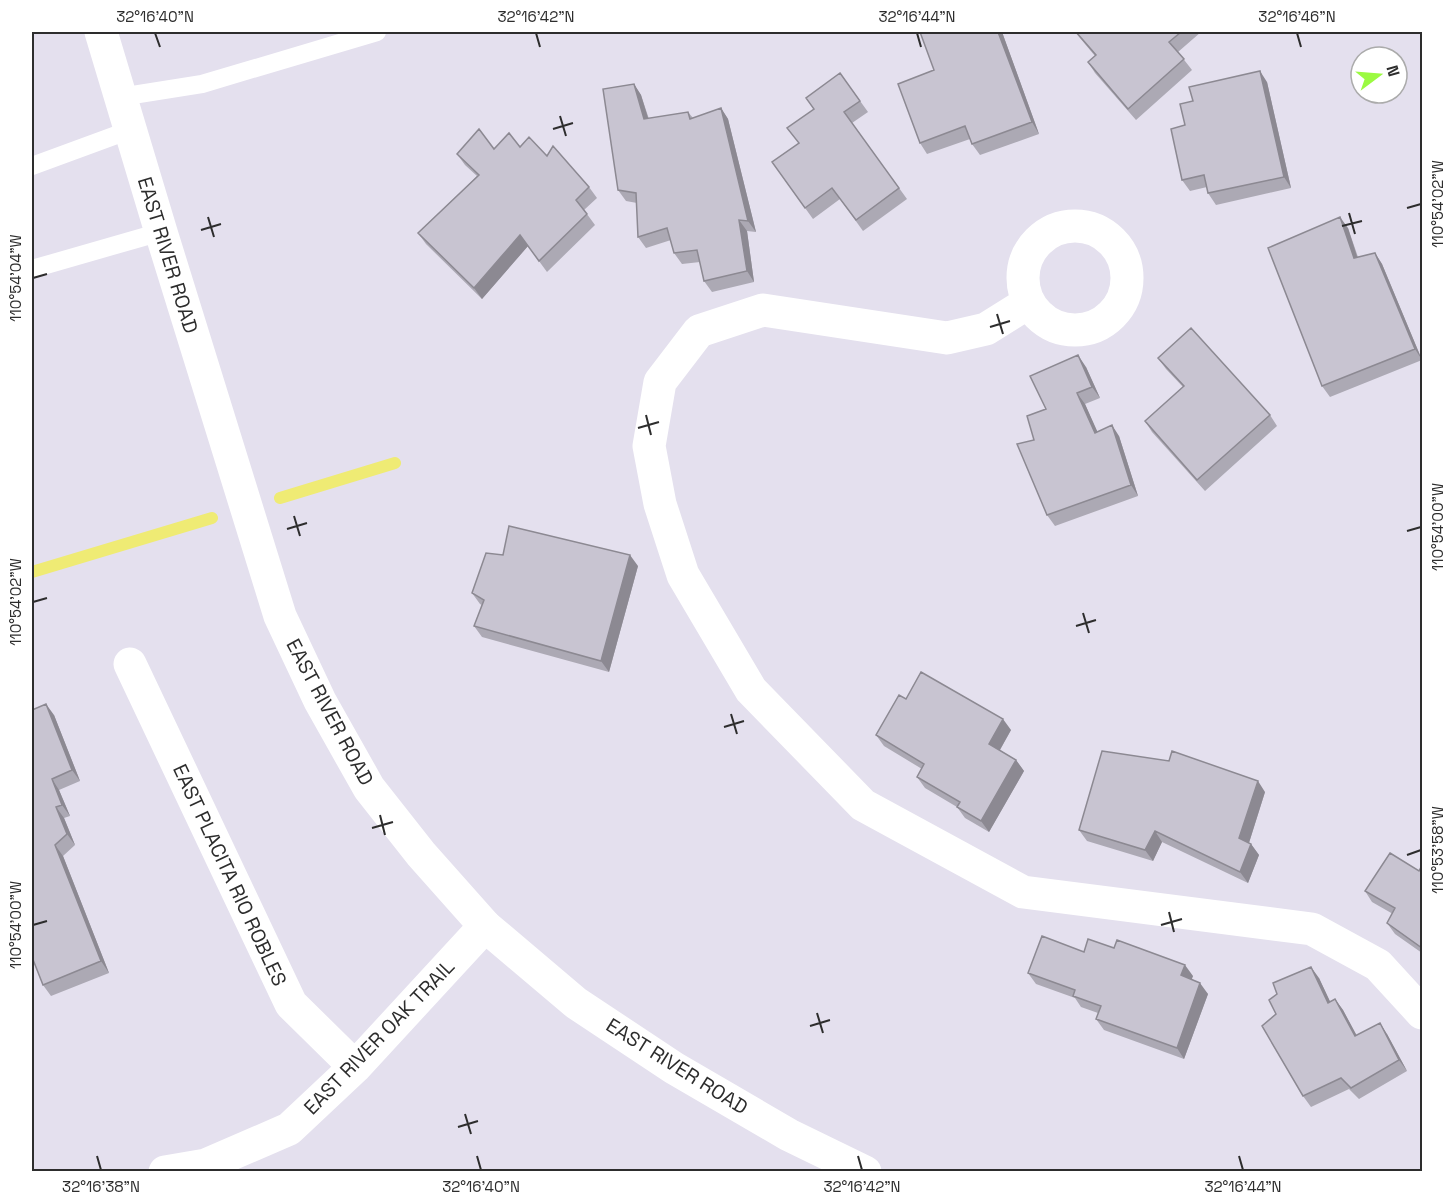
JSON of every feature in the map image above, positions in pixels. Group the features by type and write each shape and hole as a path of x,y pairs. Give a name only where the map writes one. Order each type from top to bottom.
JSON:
{"street":[{"name":"EAST RIVER ROAD","path":"101,32 160,232 280,616 320,701 369,788 421,854 485,926 576,1003 674,1068 789,1135 865,1172"},
{"path":"1029,302 986,329 947,338 763,310 699,331 660,382 649,446 660,504 683,575 751,690 863,805 1023,892 1312,928 1378,965 1422,1013"},
{"name":"EAST PLACITA RIO ROBLES","path":"130,664 291,1004 355,1067"},
{"name":"EAST RIVER OAK TRAIL","path":"165,1172 206,1165 290,1129 355,1067 485,926"}],"lane":[{"path":"120,97 202,84 377,32"},
{"path":"32,166 130,130"},
{"path":"32,269 160,232"}],"building":[{"path":"920,32 998,32 1032,122 972,144 965,126 920,143 898,84 934,70"},
{"path":"1076,32 1181,32 1169,42 1184,59 1128,109 1088,62 1096,55"},
{"path":"1260,71 1284,177 1208,193 1204,175 1182,180 1171,129 1185,125 1180,104 1193,101 1189,87"},
{"path":"840,73 860,101 844,112 899,188 856,220 832,188 805,208 772,162 799,143 787,128 814,109 806,98"},
{"path":"634,84 644,119 688,112 690,119 721,108 748,221 739,220 747,271 704,281 697,250 674,253 667,228 638,237 636,193 618,190 603,89"},
{"path":"479,129 494,149 509,133 520,147 529,137 547,156 553,146 589,187 576,200 587,214 539,261 520,235 474,288 418,233 479,175 457,154"},
{"path":"1340,217 1354,258 1375,253 1415,349 1322,386 1268,248"},
{"path":"1191,328 1270,415 1197,480 1145,421 1184,386 1158,358"},
{"path":"1078,355 1092,387 1077,393 1095,433 1112,425 1131,485 1047,515 1017,444 1034,440 1027,416 1046,409 1030,376"},
{"path":"509,526 630,555 601,661 474,626 484,600 472,593 486,553 503,555"},
{"path":"921,672 1003,719 989,744 1016,760 981,821 957,807 960,802 917,777 924,764 876,735 899,695 906,699"},
{"path":"46,704 72,770 52,779 62,805 56,807 67,834 55,845 101,961 43,985 32,957 32,710"},
{"path":"1102,751 1169,761 1172,751 1258,781 1239,838 1251,844 1240,872 1155,831 1145,850 1079,830"},
{"path":"1390,853 1419,871 1422,865 1422,948 1387,923 1395,908 1365,891"},
{"path":"1042,936 1084,952 1088,939 1114,948 1117,940 1185,965 1181,975 1200,983 1177,1048 1096,1019 1101,1006 1073,996 1075,990 1028,973"},
{"path":"1311,967 1328,1003 1335,999 1355,1036 1380,1023 1399,1060 1351,1088 1341,1078 1303,1096 1262,1026 1276,1014 1269,1000 1277,994 1273,983"}],"waterway":[{"path":"280,498 395,463"},
{"path":"32,572 212,518"}]}
